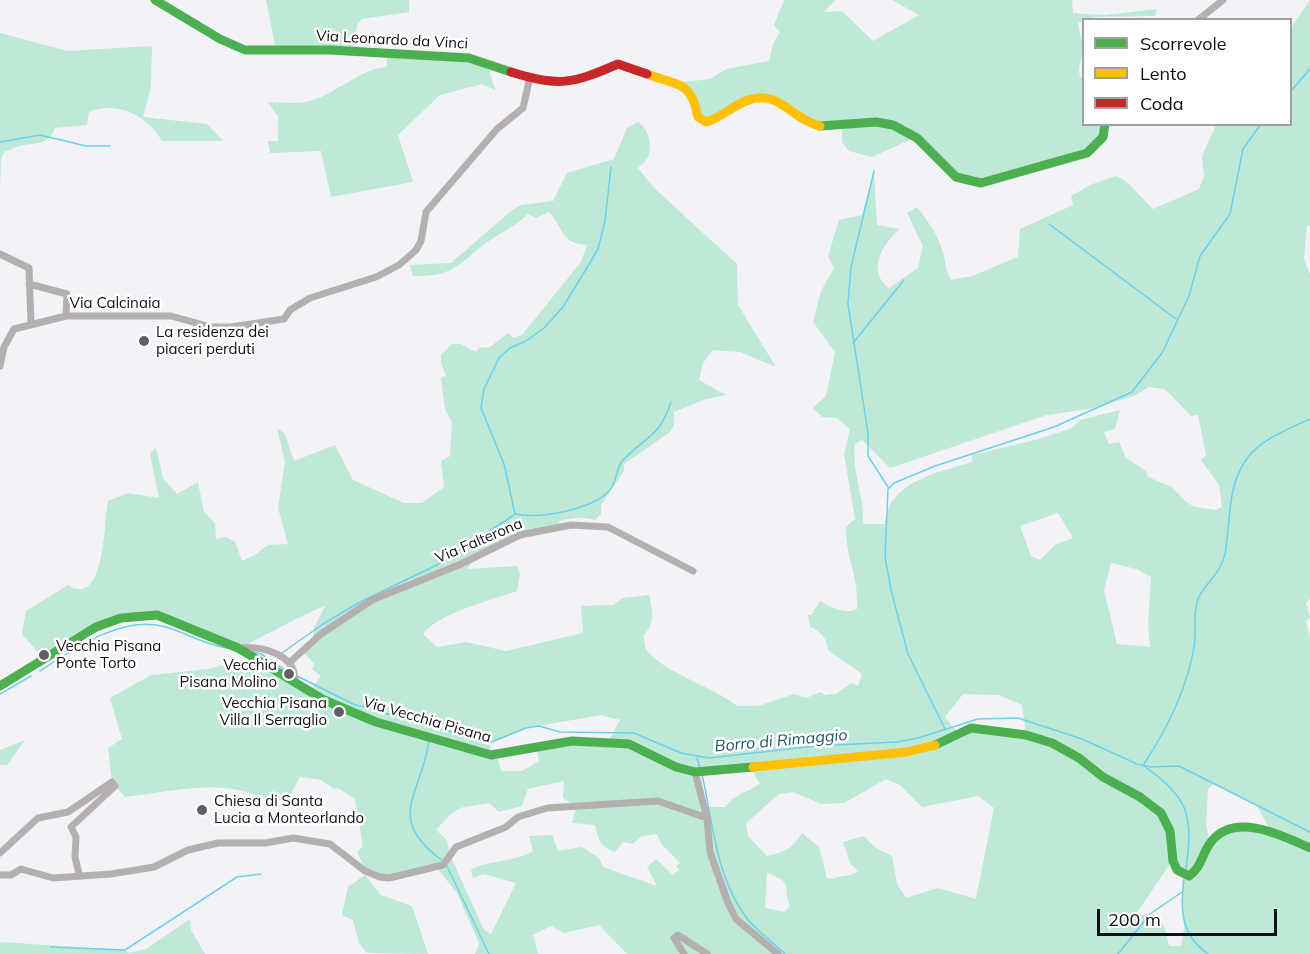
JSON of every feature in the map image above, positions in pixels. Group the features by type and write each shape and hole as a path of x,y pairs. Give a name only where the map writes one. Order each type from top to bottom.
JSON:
{"main road":[{"name":"Via Leonardo da Vinci","path":"155,0 220,39 245,50 330,50 469,58 544,82 574,81 591,77 612,65 624,64 688,89 694,97 698,117 702,121 716,121 750,98 762,97 784,103 806,124 842,127 880,122 891,124 916,137 955,176 972,183 987,184 1024,169 1054,165 1089,151 1103,138 1105,126"},
{"name":"Via Vecchia Pisana","path":"0,686 96,627 134,616 157,615 168,617 238,648 350,713 490,755 572,741 619,743 640,747 676,767 694,772 907,752 935,745 971,728 998,730 1026,735 1064,749 1103,777 1152,804 1167,822 1173,861 1183,874 1188,876 1198,871 1210,844 1217,835 1226,830 1249,828 1266,831 1310,848"}],"street":[{"path":"1200,18 1223,0"},
{"name":"Via Calcinaia","path":"0,366 4,347 14,329 32,324 66,316 171,316 211,327 231,327 284,319 290,310 310,298 376,277 399,265 416,250 421,241 426,212 497,129 523,108 530,77"},
{"path":"0,254 25,264 29,268 32,324"},
{"path":"29,284 67,294 66,316"},
{"name":"Via Falterona","path":"289,663 321,634 372,600 461,564 520,535 572,525 608,527 693,572"},
{"name":"Via Vecchia Pisana","path":"238,648 266,649 289,663"},
{"path":"289,663 294,671 295,682"},
{"path":"694,772 707,818 712,864 736,919 778,954"},
{"path":"0,853 38,819 45,815 68,812 112,782 115,786 112,792 88,808 71,827 76,837 75,857 79,874"},
{"path":"0,875 11,875 21,870 53,878 79,874 111,874 144,869 188,850 218,843 265,843 293,838 330,844 364,871 389,878 446,863 451,851 456,847 506,827 518,817 547,808 658,801 707,818"},
{"path":"684,954 674,938 678,935 707,954"}],"green space":[{"path":"266,0 409,0 409,12 362,19 357,25 353,51 276,50"},
{"path":"784,0 835,0 824,12 842,11 873,41 919,15 892,0 1072,0 1073,13 1104,15 1157,9 1155,16 1082,18 1082,22 1078,23 1082,44 1079,69 1082,78 1082,126 1104,126 1089,151 987,184 955,176 916,137 872,157 849,151 842,142 842,127 797,117 762,97 702,121 694,97 676,83 710,79 726,69 769,61 773,44 780,32 774,25"},
{"path":"1310,0 1310,226 1307,226 1304,258 1310,275 1310,599 1306,603 1310,617 1306,622 1310,638 1310,954 627,954 599,925 564,933 551,926 533,935 538,954 475,954 479,943 457,893 437,868 389,878 365,871 357,851 363,847 355,799 338,788 334,789 321,780 300,777 287,801 219,788 192,788 125,797 112,782 108,748 122,739 110,698 151,675 208,669 245,660 310,691 321,676 312,669 315,665 302,650 312,642 314,628 325,606 238,648 168,617 121,618 44,659 22,634 26,611 68,585 80,589 89,585 96,574 100,560 108,501 128,493 159,498 150,454 156,447 163,478 177,494 198,482 204,512 215,523 216,539 226,537 235,542 242,561 268,545 288,544 278,508 285,462 277,428 285,434 294,461 335,445 353,480 404,503 422,503 444,487 441,461 450,456 452,422 445,410 441,378 446,376 441,363 441,355 452,344 461,344 476,352 479,348 490,347 508,333 513,338 522,335 581,262 587,245 578,244 567,238 549,212 536,218 528,214 452,269 436,275 413,276 410,265 451,263 511,211 521,205 553,201 567,173 614,159 627,128 638,122 647,133 650,148 647,158 638,168 653,187 737,264 738,305 776,367 740,352 713,350 703,363 699,380 726,395 706,399 674,412 674,425 670,432 624,464 624,471 601,505 601,514 595,520 577,518 559,521 559,526 509,539 485,551 467,569 517,566 520,574 517,591 453,614 430,626 423,634 437,647 466,642 506,651 583,633 581,606 613,605 623,598 649,595 652,617 650,626 644,635 646,649 663,665 737,706 758,706 794,694 806,698 820,692 825,695 837,693 852,683 858,686 862,674 828,650 823,636 810,627 808,615 811,615 820,601 842,611 857,609 856,586 846,538 846,527 855,519 844,454 850,429 837,418 822,417 813,408 826,396 835,352 813,322 821,291 834,268 828,256 839,220 862,215 874,171 877,225 899,229 879,257 878,273 882,281 889,288 918,268 923,246 907,213 917,207 939,240 951,280 972,276 1018,257 1020,229 1073,205 1071,196 1090,185 1116,176 1127,182 1153,209 1199,189 1204,176 1202,156 1216,126 1292,126 1292,27","holes":["1149,387 1165,389 1191,416 1198,415 1206,455 1201,460 1219,485 1222,507 1216,510 1195,507 1186,502 1172,487 1148,477 1146,471 1126,458 1119,442 1109,444 1104,432 1115,429 1120,410 1080,420 1072,428 1035,440 972,455 972,462 930,475 905,489 895,498 888,510 885,524 863,524 854,454 855,444 862,440 890,468 1047,415 1095,408 1136,395","1058,513 1073,538 1055,545 1040,560 1031,556 1020,526","1111,563 1136,569 1151,577 1148,624 1150,647 1117,644 1104,590","963,694 999,695 1022,705 1026,734 971,728 959,734 945,717","601,715 620,720 608,742 537,747 539,761 522,771 501,771 497,755 491,755 490,743 526,728","750,767 760,784 732,799 725,807 703,807 695,772","886,779 900,785 922,807 978,796 994,808 976,899 938,888 906,898 897,884 892,856 876,848 863,836 843,842 850,863 858,871 832,879 827,878 819,847 802,833 788,849 767,856 748,836 746,823 779,794 793,792 821,804 844,803","564,781 563,798 576,807 572,823 595,825 601,842 606,848 615,852 623,842 632,844 642,836 657,834 662,845 680,863 676,866 679,870 673,875 656,859 647,867 657,886 603,867 599,858 582,847 558,851 552,835 529,836 533,851 471,870 473,878 484,874 516,883 491,934 484,930 450,855 447,840 436,830 450,815 464,807 489,803 499,812 522,806 528,789","1214,784 1256,804 1271,832 1226,830 1210,844 1206,824 1208,789","1172,861 1188,876 1182,880 1184,928 1181,946 1169,946 1163,925 1157,918 1136,914","767,873 785,883 790,906 784,912 765,908"]},
{"path":"0,33 68,51 152,46 151,87 143,117 207,124 223,141 162,141 149,124 131,113 121,109 100,109 89,112 87,125 55,128 50,137 42,142 4,152 1,159 0,193"},
{"path":"387,53 487,62 495,90 482,84 440,95 398,135 413,182 331,197 321,151 270,153 268,141 278,141 278,117 268,102 301,103 316,99 367,72 387,67"},
{"path":"25,740 7,765 0,765 0,750"},
{"path":"365,875 381,895 412,906 428,954 367,953 359,943 353,920 342,915 348,887"},
{"path":"190,919 191,930 205,954 0,954 0,942 125,950 128,953 146,949"}],"waterway":[{"path":"1292,90 1310,69"},
{"path":"945,729 908,654 891,590 885,557 888,489 894,483 935,466 1054,427 1132,392 1162,353 1189,296 1200,256 1230,214 1243,149 1260,126"},
{"path":"0,142 40,135 86,146 110,146"},
{"path":"515,514 504,464 481,408 484,389 499,358 510,348 526,341 544,328 563,307 598,249 605,221 611,167"},
{"path":"874,171 851,267 848,304 868,433 868,456 888,487"},
{"path":"1049,224 1176,319"},
{"path":"853,343 904,280"},
{"path":"516,514 538,515 564,512 601,498 612,487 622,461 658,429 671,402"},
{"path":"1144,764 1168,723 1191,663 1197,603 1202,591 1223,561 1230,504 1241,468 1260,445 1310,419"},
{"path":"282,653 323,624 360,602 437,565 514,515"},
{"name":"Borro di Rimaggio","path":"40,671 83,644 116,629 133,625 150,624 166,627 227,648"},
{"name":"Borro di Rimaggio","path":"253,652 261,654 290,673"},
{"name":"Borro di Rimaggio","path":"0,694 31,676"},
{"name":"Borro di Rimaggio","path":"297,676 353,704 489,743 526,728 539,726 560,732 634,733 681,753 709,758 815,746 897,742 918,738 978,719 1018,718 1082,739 1137,764 1151,767 1179,766 1310,832"},
{"path":"429,741 414,792 411,819 415,832 425,846 443,861"},
{"path":"697,758 700,768"},
{"path":"1144,766 1171,788 1185,810 1189,835 1186,869"},
{"path":"702,775 717,850 729,886 748,920 785,954"},
{"path":"446,864 489,954"},
{"path":"50,947 125,950 237,877 261,874"},
{"path":"1184,879 1182,901 1184,921 1192,939 1208,954"},
{"path":"1118,954 1150,914 1182,892"}],"traffic: fast":[{"path":"155,0 220,39 245,50 330,50 469,58 511,72"},
{"path":"820,126 876,122 893,125 917,138 956,177 981,183 1087,153 1103,137 1105,126"},
{"path":"0,686 96,627 121,618 157,615 238,648 324,700 376,722 491,755 572,741 629,744 676,767 695,772 753,767"},
{"path":"935,745 971,728 1026,735 1052,743 1079,758 1103,777 1140,797 1161,813 1170,831 1173,861 1177,870 1189,876 1197,868 1211,842 1221,833 1233,828 1259,829 1310,848"}],"traffic: slow":[{"path":"647,74 682,86 692,97 698,117 706,122 746,101 762,98 779,103 803,119 820,126"},
{"path":"753,767 907,752 935,745"}],"traffic: jam":[{"path":"511,72 542,80 565,81 589,76 618,64 647,74"}],"place":[{"name":"La residenza dei piaceri perduti","path":"144,341"},
{"name":"Vecchia Pisana Ponte Torto","path":"44,655"},
{"name":"Vecchia Pisana Molino","path":"289,674"},
{"name":"Vecchia Pisana Villa Il Serraglio","path":"339,712"},
{"name":"Chiesa di Santa Lucia a Monteorlando","path":"202,810"}]}
